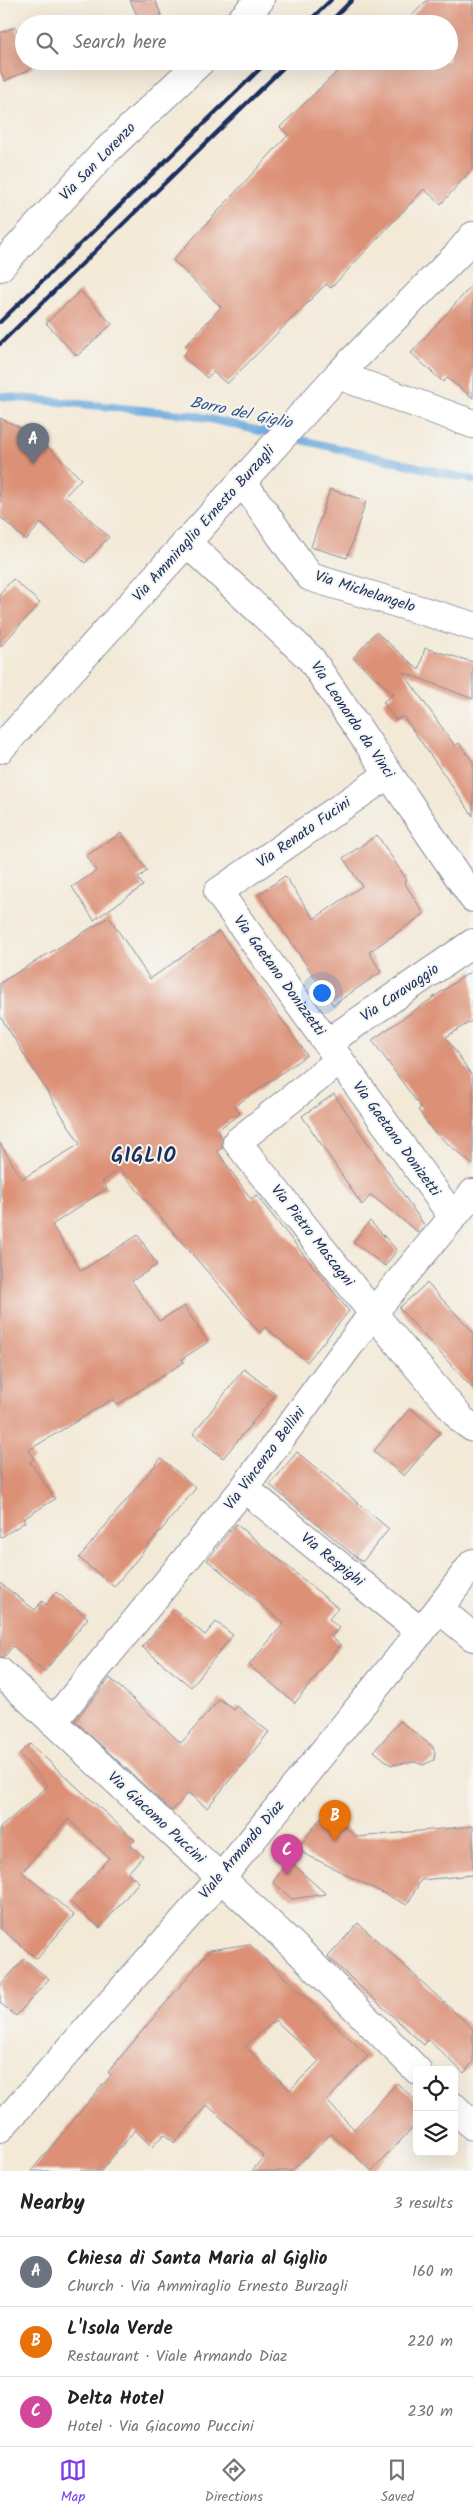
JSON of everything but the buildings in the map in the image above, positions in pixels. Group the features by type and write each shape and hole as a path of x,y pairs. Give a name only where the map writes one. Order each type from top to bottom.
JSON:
{"street":[{"path":"246,15 260,0"},
{"name":"Via San Lorenzo","path":"0,268 103,154 192,70"},
{"name":"Via Ammiraglio Ernesto Burzagli","path":"0,749 338,375 458,254 473,236"},
{"path":"0,238 28,237"},
{"path":"338,375 473,424"},
{"name":"Via Michelangelo","path":"248,475 310,576 473,626"},
{"name":"Via Leonardo da Vinci","path":"186,542 311,659 473,898"},
{"name":"Via Renato Fucini","path":"218,892 389,774"},
{"name":"Via Gaetano Donizzetti","path":"218,892 333,1051"},
{"name":"Via Caravaggio","path":"333,1051 473,943"},
{"name":"Via Gaetano Donizetti","path":"333,1051 453,1217"},
{"name":"Via Pietro Mascagni","path":"333,1051 237,1142 373,1313 462,1420 473,1428"},
{"name":"Via Vincenzo Bellini","path":"53,1722 244,1488 373,1313 473,1193"},
{"name":"Via Respighi","path":"244,1488 421,1632"},
{"name":"Viale Armando Diaz","path":"0,2128 220,1878 421,1632 473,1563"},
{"path":"439,1609 473,1637"},
{"name":"Via Giacomo Puccini","path":"0,1672 299,1951 413,2066"},
{"path":"458,2111 473,2126"}],"waterway":[{"name":"Borro del Giglio","path":"0,396 193,415 277,435"},
{"name":"Borro del Giglio","path":"289,437 473,480"}],"railway":[{"path":"315,15 331,0"},
{"path":"337,15 352,0"},
{"path":"0,322 259,70"},
{"path":"0,344 281,70"}],"place":[{"name":"Chiesa di Santa Maria al Giglio","path":"33,464"},
{"name":"L'Isola Verde","path":"335,1841"},
{"name":"Delta Hotel","path":"287,1875"}],"district":[{"name":"GIGLIO","path":"144,1157"}]}
